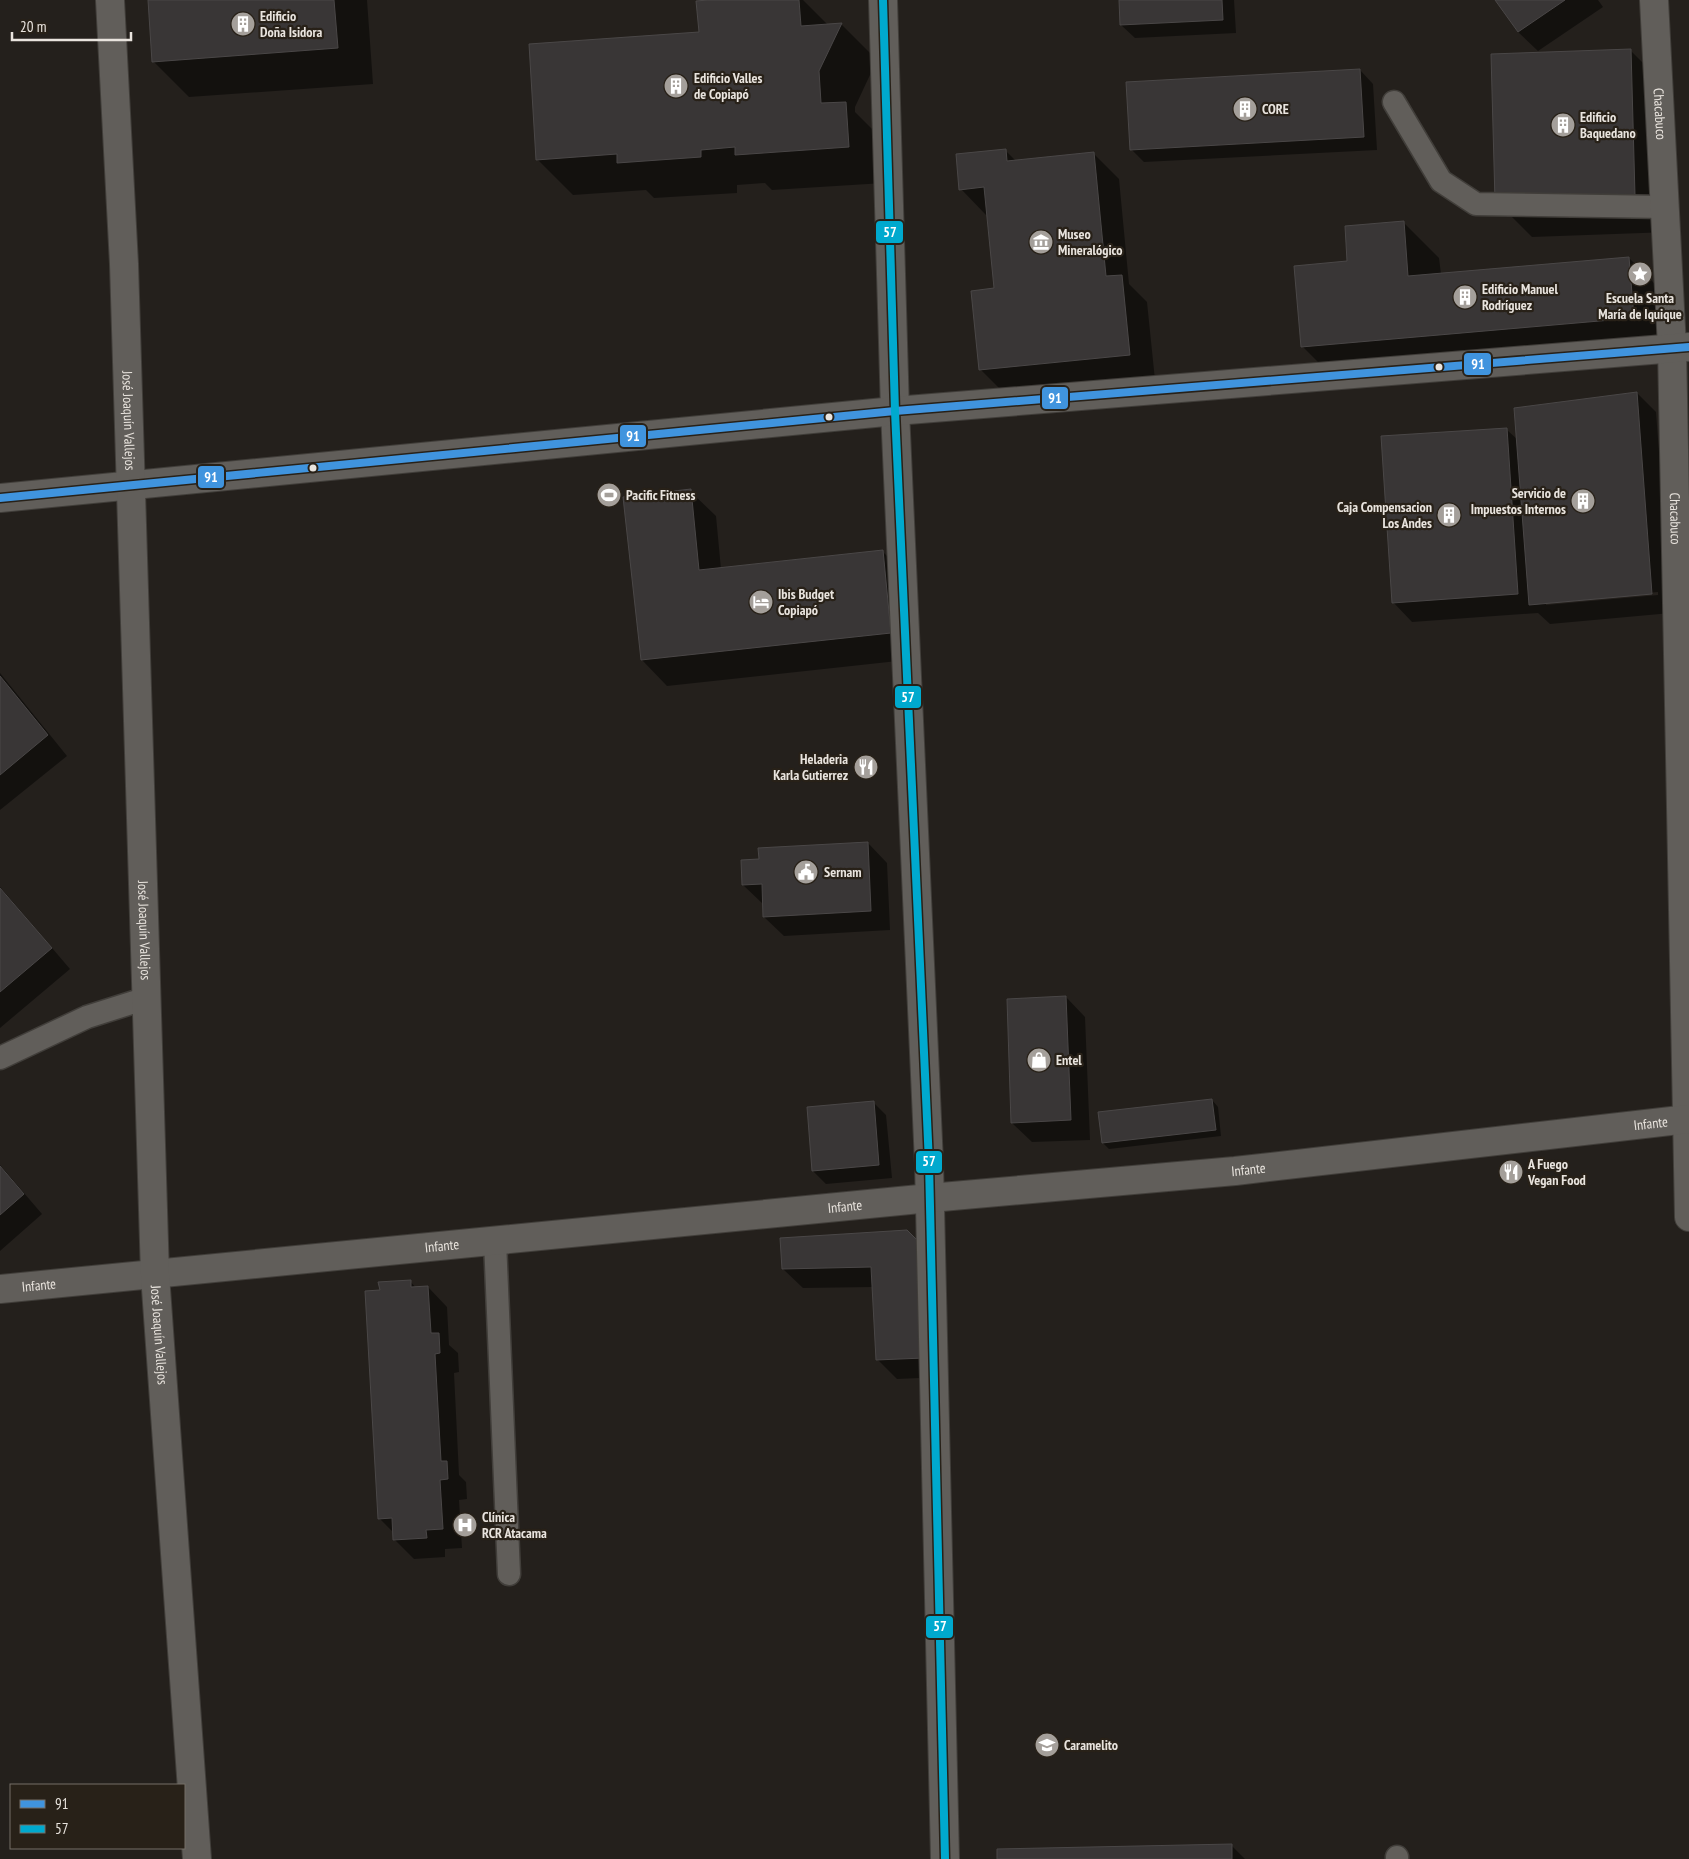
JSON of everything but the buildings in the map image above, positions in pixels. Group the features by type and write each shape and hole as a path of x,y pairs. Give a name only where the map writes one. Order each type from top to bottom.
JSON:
{"street":[{"name":"José Joaquín Vallejos","path":"110,0 124,254 155,1275 197,1859"},
{"path":"884,0 895,411 930,1198 945,1859"},
{"name":"Chacabuco","path":"1654,0 1665,207 1681,347 1689,1218"},
{"path":"0,498 895,411 1681,347"},
{"name":"Infante","path":"0,1289 930,1198 1235,1172 1689,1119"}],"lane":[{"path":"1394,102 1441,181 1476,204 1665,207"},
{"path":"0,1058 87,1017 147,998"},
{"path":"495,1241 509,1574"}],"transit line":[{"name":"57","path":"883,0 895,411 929,1163 945,1859"},
{"name":"91","path":"0,498 895,411 1689,347"}],"place":[{"name":"Edificio Doña Isidora","path":"243,24"},
{"name":"Edificio Valles de Copiapó","path":"676,86"},
{"name":"CORE","path":"1245,109"},
{"name":"Edificio Baquedano","path":"1563,125"},
{"name":"Museo Mineralógico","path":"1041,242"},
{"name":"Escuela Santa María de Iquique","path":"1640,274"},
{"name":"Edificio Manuel Rodríguez","path":"1465,297"},
{"name":"Pacific Fitness","path":"609,495"},
{"name":"Servicio de Impuestos Internos","path":"1583,501"},
{"name":"Caja Compensacion Los Andes","path":"1449,515"},
{"name":"Ibis Budget Copiapó","path":"761,602"},
{"name":"Heladeria Karla Gutierrez","path":"866,767"},
{"name":"Sernam","path":"806,872"},
{"name":"Entel","path":"1039,1060"},
{"name":"A Fuego Vegan Food","path":"1511,1172"},
{"name":"Clínica RCR Atacama","path":"465,1525"},
{"name":"Caramelito","path":"1047,1745"}]}
